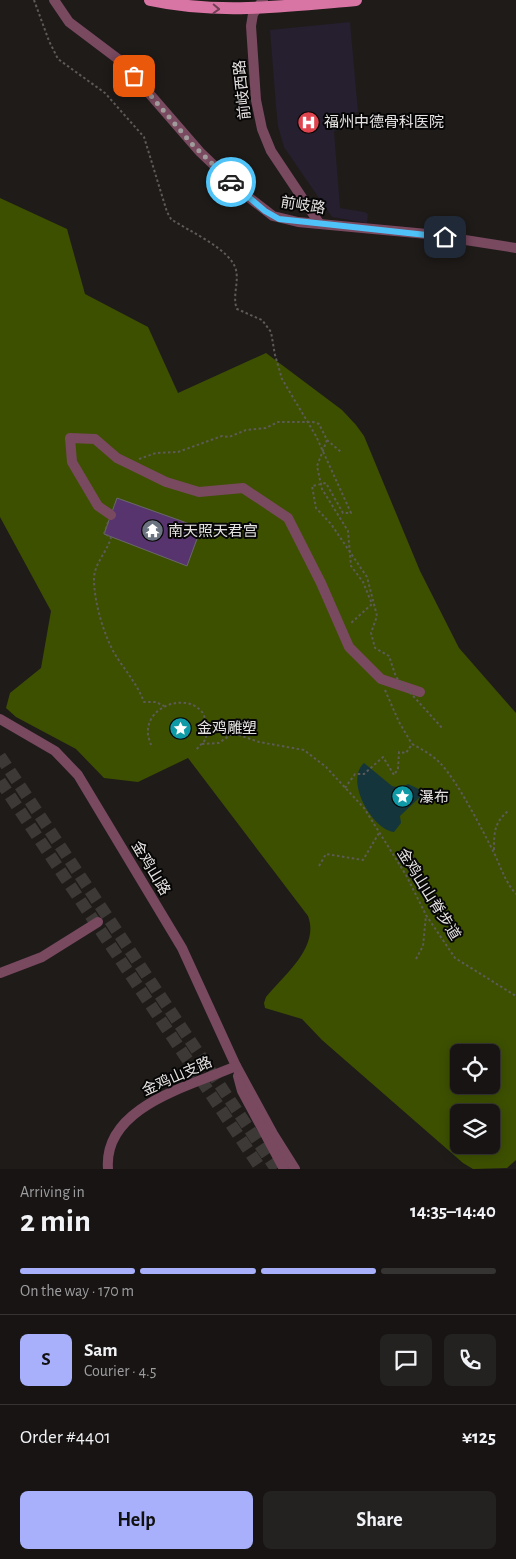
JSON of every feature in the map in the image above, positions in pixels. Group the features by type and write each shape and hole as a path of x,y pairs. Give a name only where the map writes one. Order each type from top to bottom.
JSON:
{"main road":[{"path":"150,0 211,10 260,5 356,0"}],"street":[{"name":"前岐路","path":"54,0 69,22 122,62 192,144 250,199 279,219 427,234 516,248"},
{"name":"前岐西路","path":"260,5 252,20 252,43 256,100 262,129 271,151 320,223"},
{"path":"111,515 98,506 72,462 70,438 95,439 117,458 166,482 199,492 243,488 288,518 322,583 349,647 381,679 420,692"},
{"name":"金鸡山路","path":"0,719 54,751 78,775 178,942 236,1066"},
{"path":"0,973 42,957 98,922"},
{"path":"236,1066 242,1091 284,1169"},
{"path":"236,1066 273,1134 295,1169"},
{"name":"金鸡山支路","path":"108,1169 111,1145 121,1128 137,1111 154,1101 236,1066"}],"path":[{"path":"34,0 49,41 58,58 105,93 144,137 171,219 215,247 232,262 236,276 237,309 262,320 271,332 282,379 316,436 351,513 344,512 326,482 312,486 316,508 331,524 367,577 377,616 372,633 375,648 389,656 396,677 443,729"},
{"path":"125,462 156,453 178,452 222,436 229,437 246,430 266,428 278,422 313,422 319,424 327,440 341,452"},
{"path":"327,440 318,466 322,489 348,531 351,566 363,582 372,604 360,613 343,633"},
{"path":"111,515 104,534 111,537 108,548 99,561 94,578 102,622 118,658 131,677 144,702 156,702 164,706"},
{"path":"381,679 399,722 412,744 424,750 441,764 494,853 508,886 516,894"},
{"path":"151,745 148,730 150,722 164,706 177,703 195,706 203,714 206,739 195,751"},
{"name":"金鸡山山脊步道","path":"202,744 219,742 233,733 259,742 304,750 326,767 344,789 364,808 406,875 426,915 456,958 516,996"},
{"path":"344,789 355,774 364,774 383,757 394,775 398,770 399,752 406,753 412,744"},
{"path":"494,853 494,832 499,818 508,811"},
{"path":"319,866 326,854 363,860 379,833"},
{"path":"416,959 423,946 426,915"}],"shaded area":[{"name":"福州中德骨科医院","path":"350,22 358,112 339,118 340,130 334,131 340,208 368,214 367,223 332,217 284,147 278,126 276,106 270,30"}],"green space":[{"path":"0,198 67,229 85,294 148,327 178,393 266,353 342,410 364,436 420,571 459,648 516,713 516,1160 507,1168 473,1169 453,1154 500,1154 500,1104 450,1104 450,1152 322,1040 302,1019 265,1008 266,997 290,970 305,949 309,939 310,927 308,916 188,758 138,782 104,778 76,749 16,717 6,708 10,693 41,668 51,611 0,517"}],"water":[{"path":"364,763 392,786 401,788 408,784 421,790 419,798 400,816 401,823 394,832 378,823 364,804 357,781 359,771"}],"building":[{"name":"南天照天君宫","path":"117,498 201,528 187,566 104,534"}],"tunnel":[{"path":"0,756 276,1169"},
{"path":"0,781 261,1169"}],"way so far":[{"path":"134,76 192,144 231,182"}],"place":[{"name":"福州中德骨科医院","path":"308,122"},
{"name":"南天照天君宫","path":"152,531"},
{"name":"金鸡雕塑","path":"181,728"},
{"name":"瀑布","path":"403,797"}],"route":[{"path":"231,182 265,211 279,219 445,237"}]}
